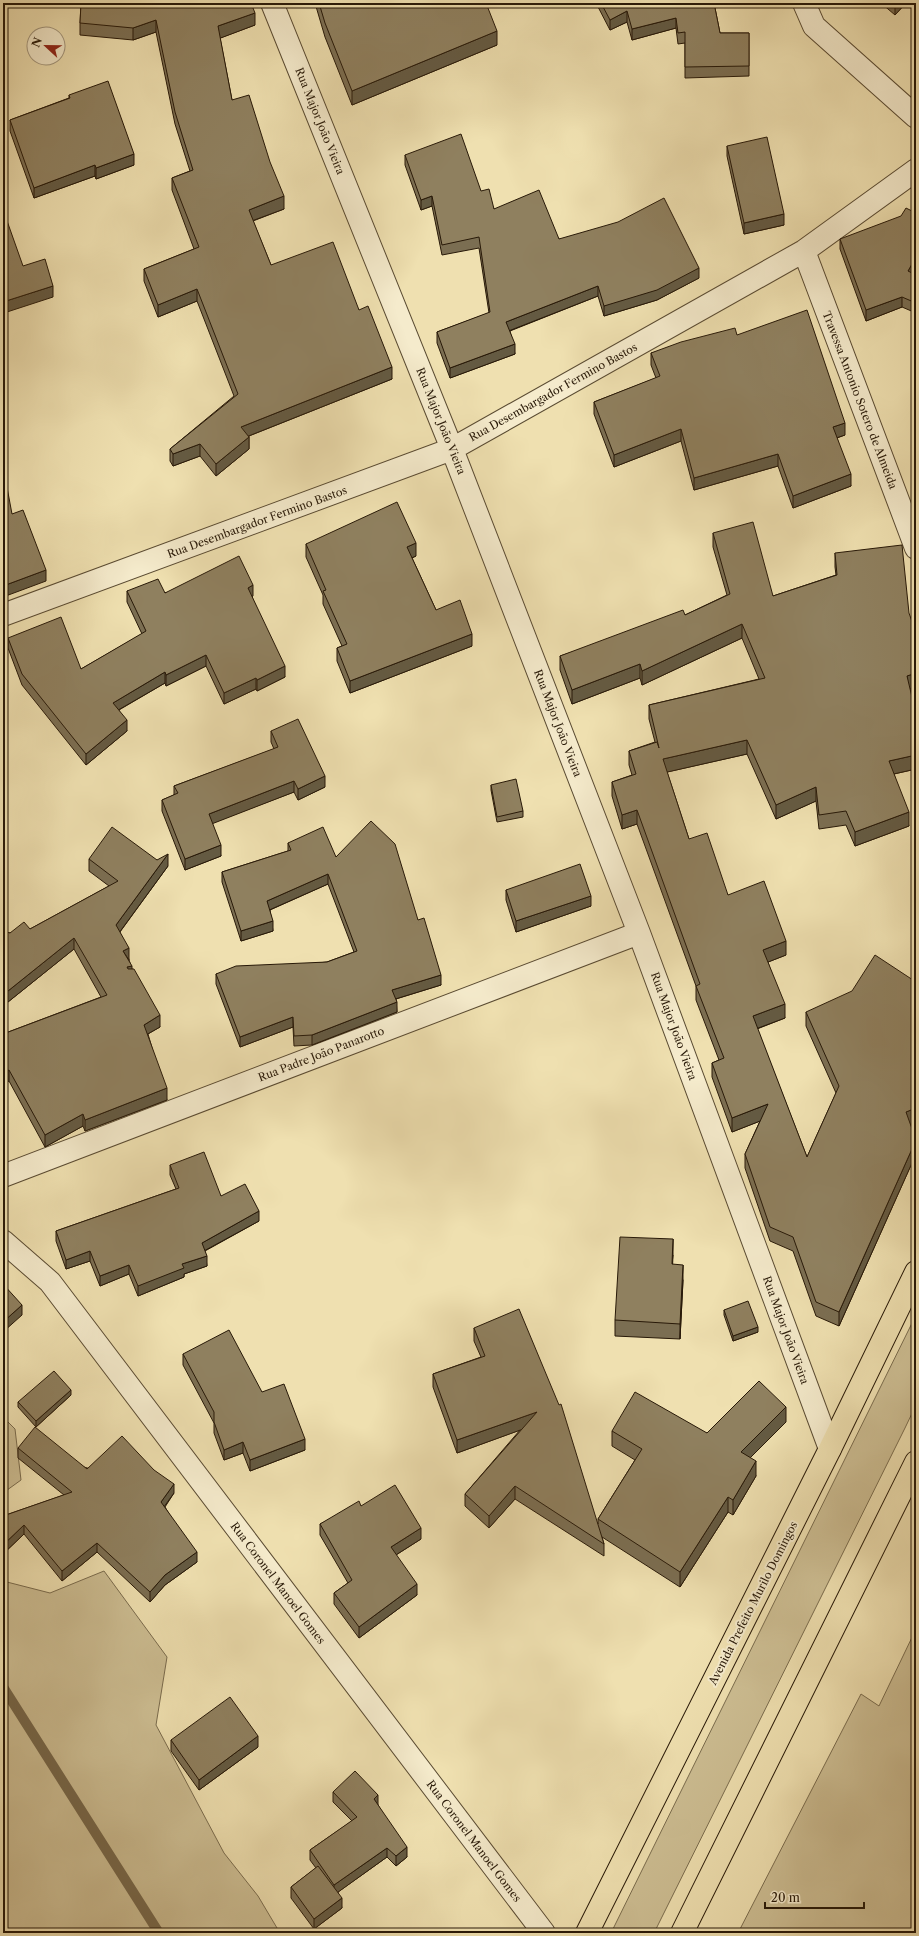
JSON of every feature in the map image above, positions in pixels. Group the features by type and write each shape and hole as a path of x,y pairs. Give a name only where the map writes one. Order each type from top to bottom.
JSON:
{"main road":[{"name":"Avenida Prefeito Murilo Domingos","path":"587,1933 830,1449 916,1272"},
{"path":"682,1933 916,1462"}],"street":[{"name":"Rua Major João Vieira","path":"272,3 452,449 639,933 830,1449"},
{"path":"804,3 814,26 916,117"},
{"name":"Rua Desembargador Fermino Bastos","path":"3,616 452,449 804,251 916,170"},
{"name":"Travessa Antonio Sotero de Almeida","path":"804,251 916,548"},
{"name":"Rua Padre João Panarotto","path":"3,1176 639,933"},
{"name":"Rua Coronel Manoel Gomes","path":"3,1241 50,1282 544,1933"}],"shaded area":[{"path":"916,1315 916,1405 905,1428 654,1933 611,1933"},
{"path":"3,1417 15,1429 21,1480 3,1493"},
{"path":"104,1571 167,1657 156,1725 224,1853 258,1896 280,1933 3,1933 3,1581 50,1593"},
{"path":"916,1629 916,1933 738,1933 861,1694 879,1706"}],"building":[{"path":"81,3 251,3 255,13 218,26 232,100 249,95 270,162 284,196 249,210 271,265 333,242 359,310 368,306 392,367 241,427 249,437 216,464 200,444 173,454 170,449 238,394 197,289 158,305 144,269 199,247 172,178 193,170 175,112 156,20 133,28 80,23"},
{"path":"319,3 367,3 368,6 374,3 486,3 497,31 352,91 325,23"},
{"path":"601,3 714,3 720,33 749,33 749,66 685,67 685,32 678,33 676,18 632,29 627,11 610,20"},
{"path":"108,81 134,154 96,168 95,165 34,188 10,120 70,98 69,95"},
{"path":"461,134 481,191 489,189 494,209 539,190 559,239 618,222 664,198 699,268 657,290 604,306 598,286 506,322 515,344 450,368 437,332 490,312 479,237 442,245 432,196 421,200 405,155"},
{"path":"767,137 784,214 744,223 727,146"},
{"path":"906,208 916,213 916,257 908,271 916,275 916,303 902,297 866,310 840,239 901,216"},
{"path":"6,218 23,266 45,259 53,286 6,301 7,304 3,304 3,219"},
{"path":"807,310 845,423 833,427 851,474 793,496 778,454 694,478 681,429 614,455 594,402 660,376 651,353 681,342 735,328 737,335"},
{"path":"3,466 12,514 23,510 46,570 3,586"},
{"path":"397,502 416,543 407,547 436,610 460,600 472,634 350,681 337,648 347,644 323,591 326,590 306,544"},
{"path":"753,522 773,596 837,575 835,553 902,545 909,613 916,633 916,673 907,676 916,714 916,755 889,761 909,812 855,832 846,811 819,815 816,787 776,805 747,740 663,759 689,839 707,833 728,895 764,881 786,941 763,950 785,1004 753,1016 807,1157 839,1086 806,1012 852,991 875,955 916,982 916,1058 913,1063 916,1073 916,1108 906,1112 916,1140 839,1312 816,1302 793,1237 770,1227 745,1154 768,1104 732,1118 712,1063 724,1058 696,986 700,984 637,810 622,815 612,782 636,774 629,751 657,742 659,748 649,705 765,678 742,624 642,671 640,664 572,690 560,656 683,610 685,615 730,594 713,533"},
{"path":"239,556 253,585 248,588 285,666 257,680 256,678 224,693 206,655 166,675 165,672 113,703 127,720 86,754 22,674 8,638 61,617 81,669 146,631 127,591 158,579 165,593"},
{"path":"298,719 325,776 298,789 294,781 209,814 221,845 185,859 162,800 178,793 174,786 278,747 271,731"},
{"path":"516,779 523,811 497,817 491,785"},
{"path":"371,821 395,844 418,920 424,918 441,975 392,990 397,1002 312,1035 294,1036 293,1017 240,1037 216,974 236,966 327,962 357,951 328,874 267,901 273,921 241,931 222,872 291,850 288,843 323,827 336,857"},
{"path":"112,827 157,860 168,854 116,925 129,948 123,951 132,966 127,967 128,969 134,969 160,1015 144,1025 167,1088 85,1120 83,1114 45,1135 9,1070 3,1073 3,1034 107,995 74,938 3,995 3,931 10,933 24,922 30,929 118,881 89,859"},
{"path":"580,864 591,896 516,921 506,890"},
{"path":"204,1152 221,1196 245,1184 259,1211 202,1243 207,1256 182,1264 184,1268 138,1286 129,1265 100,1276 90,1251 66,1260 56,1231 179,1188 170,1165"},
{"path":"620,1237 673,1239 672,1264 683,1265 680,1324 615,1320"},
{"path":"3,1284 22,1305 3,1322"},
{"path":"748,1301 758,1327 733,1336 724,1310"},
{"path":"519,1309 559,1405 561,1404 604,1544 515,1486 489,1516 465,1494 537,1412 457,1440 433,1374 485,1356 474,1328"},
{"path":"229,1330 262,1392 284,1384 305,1439 250,1460 243,1442 224,1450 214,1422 214,1412 183,1354"},
{"path":"54,1371 71,1390 36,1421 18,1402"},
{"path":"759,1381 786,1407 741,1452 756,1461 733,1500 728,1497 680,1572 598,1519 642,1449 612,1431 635,1392 707,1433"},
{"path":"35,1427 87,1469 122,1436 154,1470 174,1484 161,1502 197,1552 165,1575 150,1592 97,1543 62,1571 24,1525 3,1545 3,1516 72,1492 18,1448"},
{"path":"395,1485 421,1528 391,1547 417,1584 359,1627 334,1593 352,1580 320,1524 359,1501 361,1506"},
{"path":"230,1697 258,1736 199,1780 171,1740"},
{"path":"355,1771 378,1795 374,1799 407,1847 396,1856 387,1848 334,1885 310,1850 357,1817 333,1792"},
{"path":"318,1866 342,1898 314,1919 291,1887"}],"waterway":[{"path":"3,1687 159,1933"}]}
